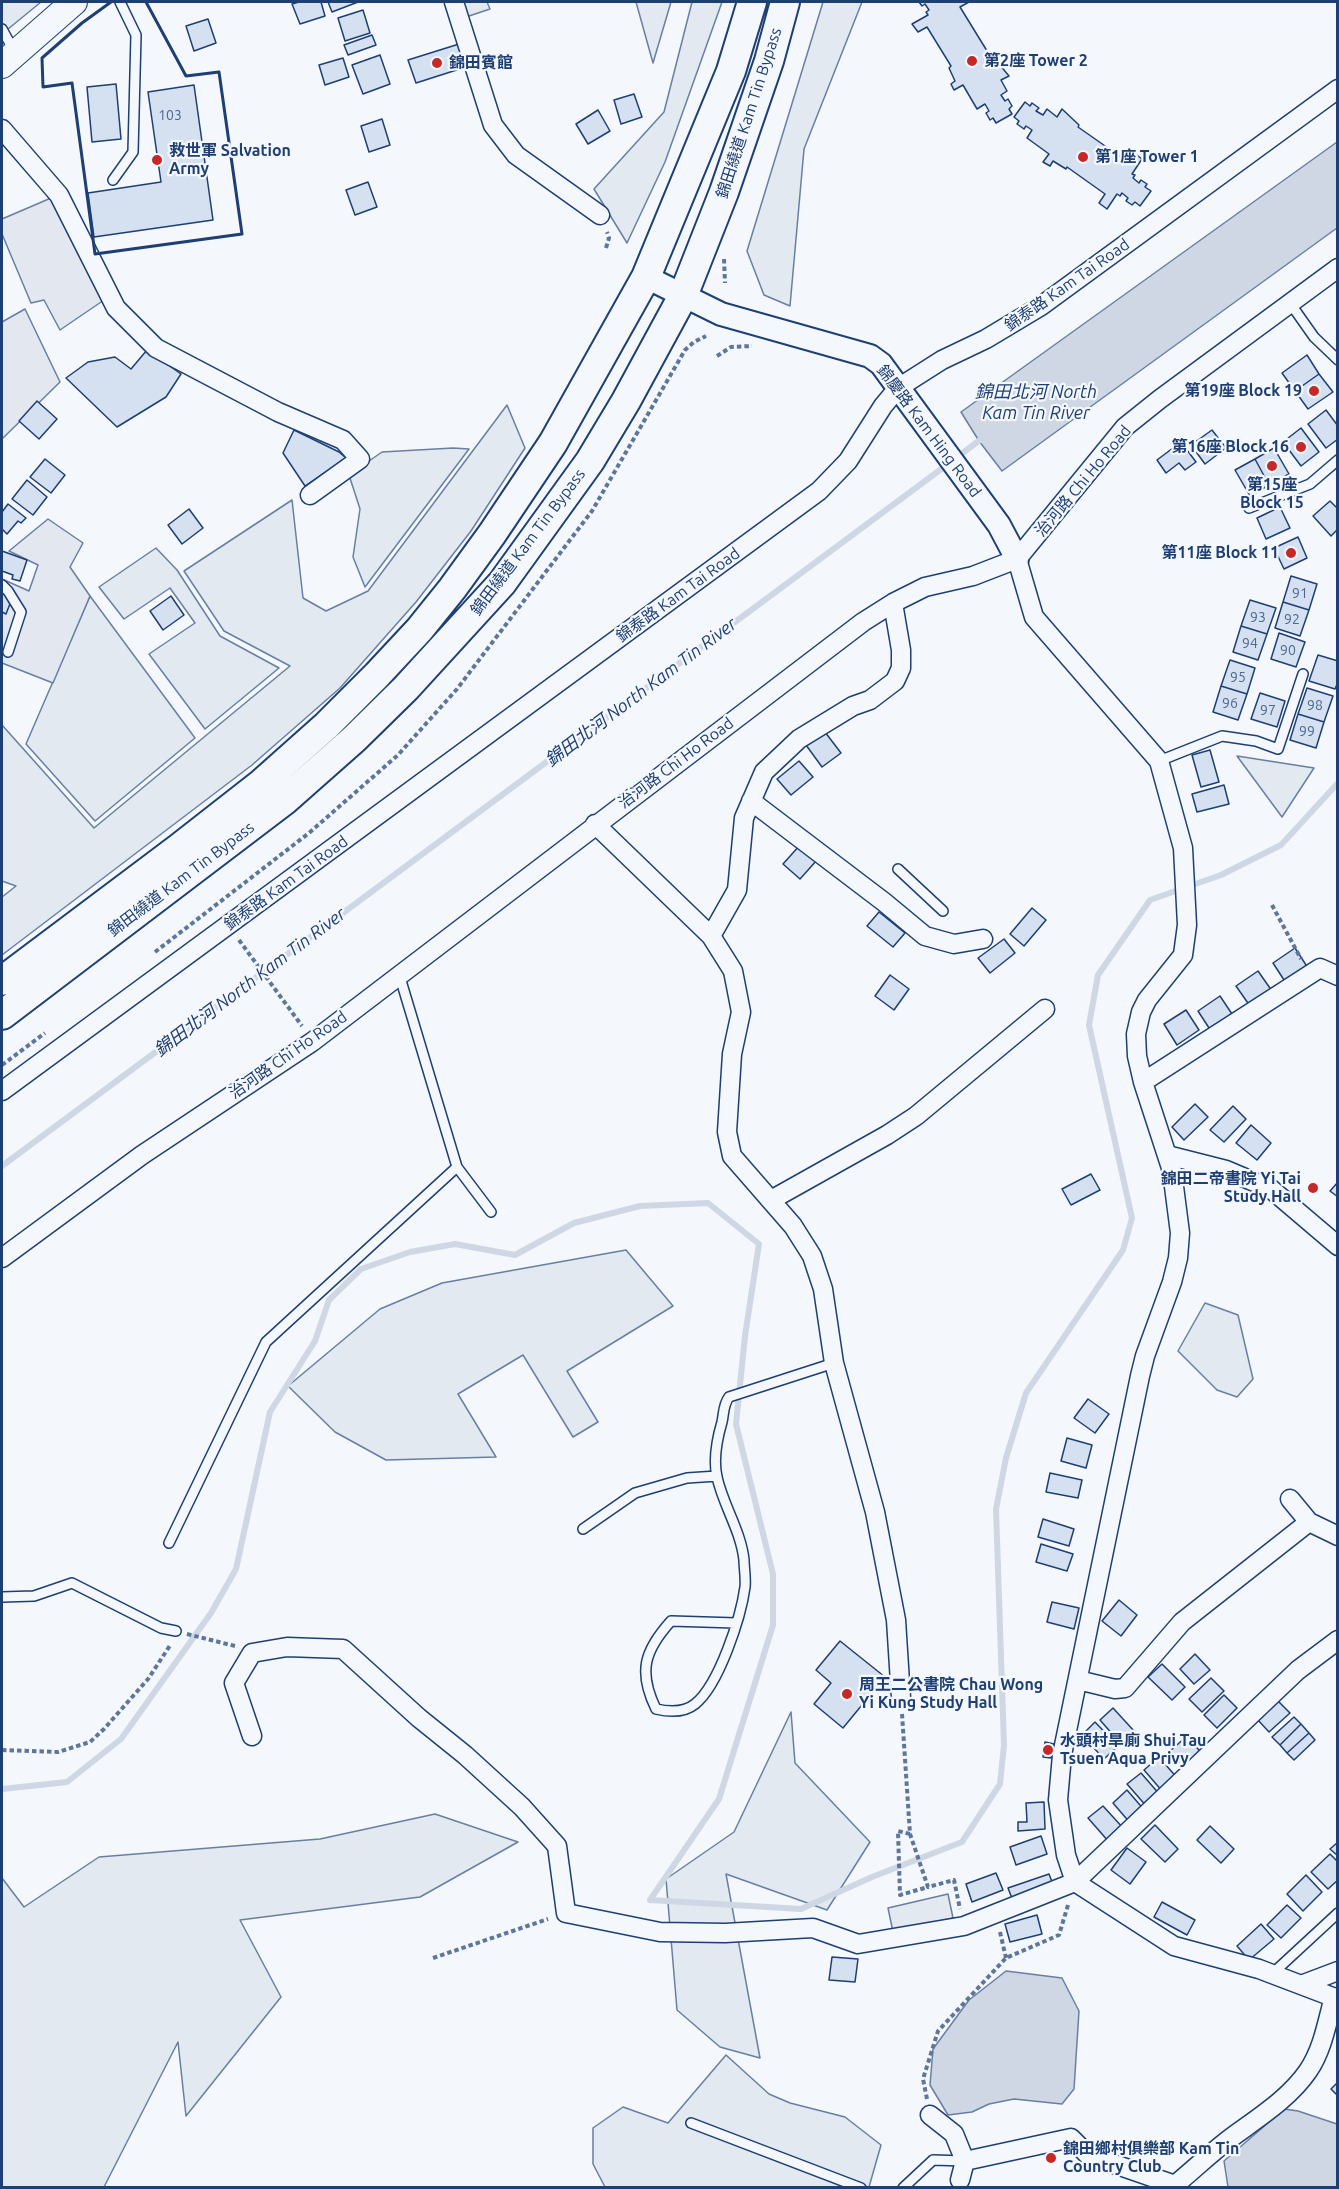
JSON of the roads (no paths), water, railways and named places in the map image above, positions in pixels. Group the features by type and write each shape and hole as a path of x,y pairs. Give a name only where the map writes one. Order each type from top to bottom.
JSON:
{"main road":[{"path":"8,59 74,2"},
{"name":"錦田繞道 Kam Tin Bypass","path":"2,981 262,783 326,726 418,630 492,534 553,443 646,277 731,72 752,2"},
{"name":"錦田繞道 Kam Tin Bypass","path":"2,1015 285,800 354,739 451,641 502,583 590,461 626,401 683,296 720,203 769,61 785,2"}],"street":[{"path":"454,2 493,125 516,155 601,221"},
{"name":"錦泰路 Kam Tai Road","path":"2,1090 819,491 848,460 883,406 898,388 942,360 986,339 1041,306 1338,89"},
{"path":"2,129 59,195 116,308 156,348 278,412 343,440 360,459 310,495"},
{"name":"治河路 Chi Ho Road","path":"2,1258 142,1155 312,1042 595,824 863,622 924,587 973,576 1017,559 1125,427 1338,268"},
{"name":"錦慶路 Kam Hing Road","path":"646,277 721,314 870,356 881,364 999,525 1017,559"},
{"path":"965,2161 1071,2138 1088,2155 1177,2186 1227,2141 1265,2114 1297,2086 1321,2046 1336,1998 1272,1974 1174,1946 1075,1882 1066,1856 1058,1800 1062,1755 1140,1376 1145,1356 1169,1293 1178,1258 1179,1221 1174,1185 1167,1155 1143,1082 1136,1045 1137,1023 1147,1000 1184,955 1187,925 1186,876 1183,848 1159,761 1034,617 1017,559"},
{"path":"711,936 737,890 744,818 764,772 799,739 853,706 870,700 895,681 901,668 901,650 893,603"},
{"path":"751,801 925,936 954,944 983,939"},
{"path":"595,824 711,936 733,971 741,1012 732,1054 727,1132 732,1156 771,1200 812,1256 823,1289 834,1363 875,1512 896,1620 901,1698"},
{"path":"1143,1082 1320,968 1338,976"},
{"path":"771,1200 916,1116 1045,1009"},
{"path":"1167,1155 1226,1170 1271,1189 1338,1246"},
{"path":"1290,1498 1309,1522 1338,1536"},
{"path":"1078,1680 1115,1689 1125,1688 1182,1622 1309,1522"},
{"path":"252,1736 234,1683 252,1653 287,1647 342,1649 522,1807 557,1846 566,1913 660,1932 725,1933 813,1928 858,1944 963,1926 1075,1882 1298,1670 1338,1640"},
{"path":"1301,1985 1338,1971"},
{"path":"930,2115 954,2134 965,2161 960,2180"}],"lane":[{"path":"113,180 133,152 136,35 120,2"},
{"path":"2,29 8,59"},
{"path":"1290,303 1314,337 1338,360"},
{"path":"1250,508 1310,484 1338,460"},
{"path":"2,585 21,612 8,652"},
{"path":"1159,761 1222,736 1256,741 1278,749 1303,674"},
{"path":"898,869 943,911"},
{"path":"399,974 457,1167 491,1212"},
{"path":"170,1543 266,1342 457,1167"},
{"path":"736,1623 672,1621 652,1646 645,1669 647,1689 656,1708 673,1713 695,1705 712,1684 727,1651 736,1623 745,1587 744,1556 717,1476 716,1443 724,1415 724,1404 729,1397 834,1363"},
{"path":"584,1528 634,1493 687,1478 717,1476"},
{"path":"2,1597 34,1596 72,1583 161,1628 180,1632"},
{"path":"1272,1974 1338,1913"},
{"path":"691,2123 861,2187"},
{"path":"903,2187 933,2160 965,2161"}],"water":[{"name":"錦田北河 North Kam Tin River","path":"1337,142 1337,228 1002,471 961,412"},
{"path":"1006,1971 1062,1978 1079,2011 1074,2089 1062,2104 1014,2099 989,2104 972,2112 948,2115 930,2085 933,2049 969,2000"},
{"path":"1284,2109 1298,2111 1337,2124 1337,2187 1228,2187 1224,2161"}],"waterway":[{"name":"錦田北河 North Kam Tin River","path":"956,458 984,437"},
{"name":"錦田北河 North Kam Tin River","path":"2,1166 948,464"},
{"path":"650,1900 801,1909 872,1877 962,1842 1000,1784 1004,1745 996,1509 1006,1458 1026,1393 1123,1250 1132,1218 1089,1025 1098,975 1150,900 1221,875 1281,845 1338,783"},
{"path":"2,1789 67,1782 121,1739 211,1613 236,1569 270,1412 315,1341 329,1300 361,1269 410,1252 455,1244 515,1255 574,1223 640,1206 708,1203 759,1244 745,1336 736,1424 773,1574 773,1625 719,1799 650,1900"}],"place":[{"name":"第2座 Tower 2","path":"972,61"},
{"name":"錦田賓館","path":"437,63"},
{"name":"第1座 Tower 1","path":"1083,157"},
{"name":"救世軍 Salvation Army","path":"157,160"},
{"name":"第19座 Block 19","path":"1314,391"},
{"name":"第16座 Block 16","path":"1301,447"},
{"name":"第15座 Block 15","path":"1272,466"},
{"name":"第11座 Block 11","path":"1291,553"},
{"name":"錦田二帝書院 Yi Tai Study Hall","path":"1313,1188"},
{"name":"周王二公書院 Chau Wong Yi Kung Study Hall","path":"847,1694"},
{"name":"水頭村旱廁 Shui Tau Tsuen Aqua Privy","path":"1048,1750"},
{"name":"錦田鄉村俱樂部 Kam Tin Country Club","path":"1051,2158"}]}
